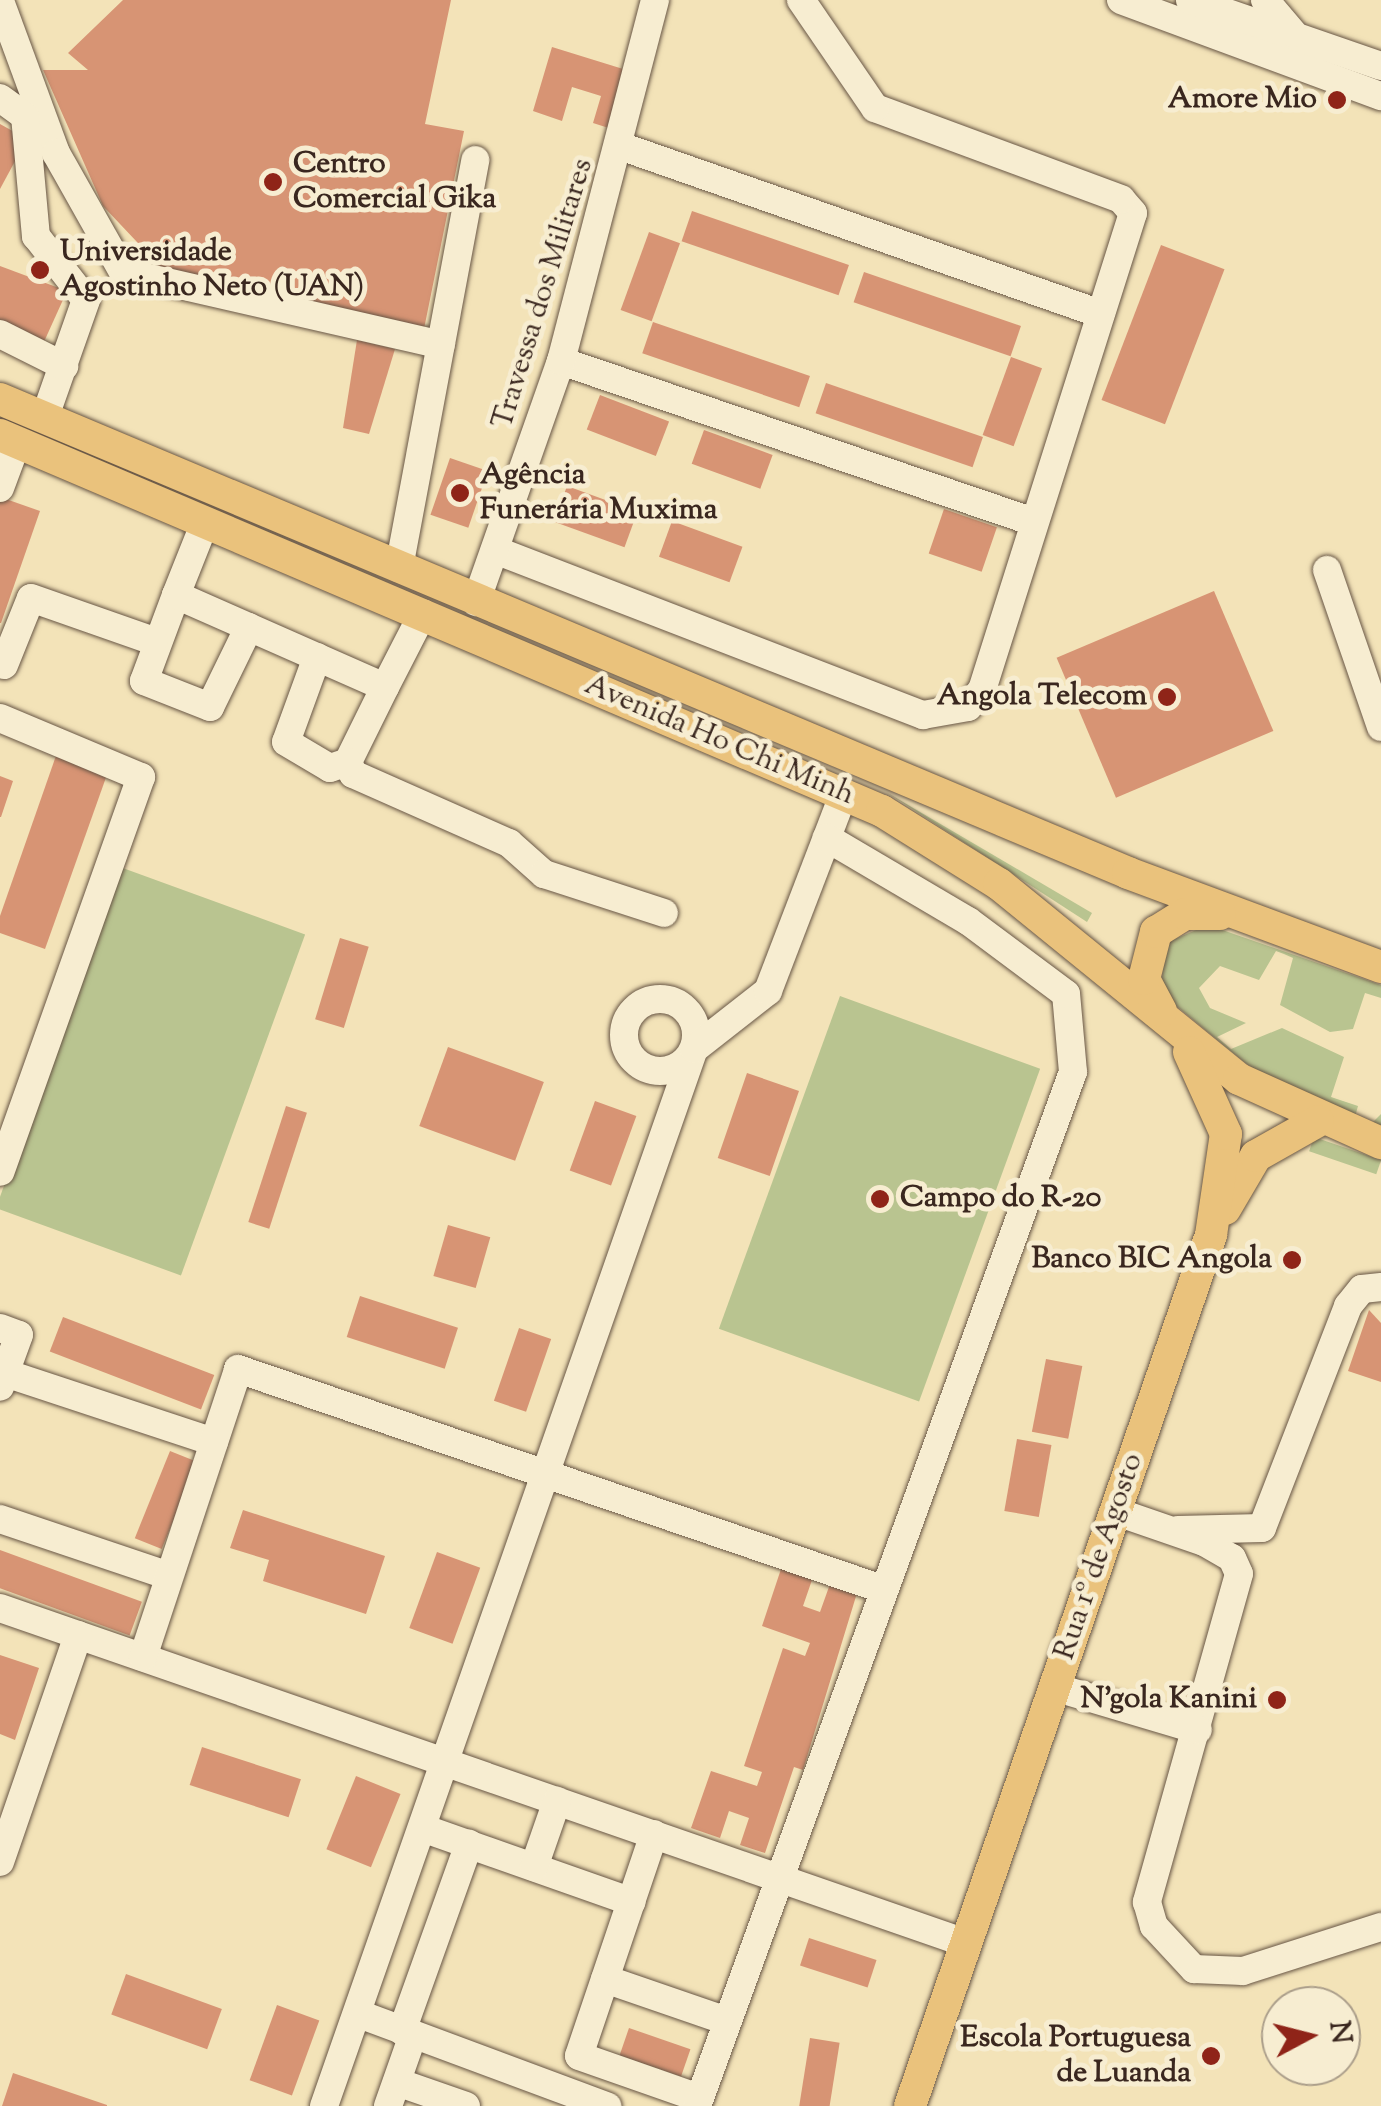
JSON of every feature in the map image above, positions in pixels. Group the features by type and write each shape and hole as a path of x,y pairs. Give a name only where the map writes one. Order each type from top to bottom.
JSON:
{"main road":[{"name":"Avenida Ho Chi Minh","path":"0,399 476,602 1242,918 1381,968"},
{"name":"Avenida Ho Chi Minh","path":"9,439 842,796 999,884 1182,1040 1318,1121 1381,1143"},
{"path":"1211,1235 1224,1113 1144,978 1150,944 1185,914 1242,918"},
{"path":"1211,1235 1256,1156 1318,1121"},
{"name":"Rua 1º de Agosto","path":"910,2106 963,1942 1211,1235"}],"street":[{"name":"Travessa dos Militares","path":"476,602 561,361 624,147 655,0"},
{"path":"495,550 922,715 948,714 982,690 1033,522 1133,222 1129,204 875,108 802,0"},
{"path":"1120,0 1381,96"},
{"path":"1190,0 1381,66"},
{"path":"1265,0 1283,28 1308,42"},
{"path":"0,1 56,153 122,272 440,345"},
{"path":"0,98 25,116 36,236 86,300 44,419"},
{"path":"624,147 1101,314"},
{"path":"398,568 475,160"},
{"path":"0,334 64,366"},
{"path":"561,361 1033,522"},
{"path":"0,488 9,439"},
{"path":"204,522 154,641 144,681 210,707 249,627"},
{"path":"1327,570 1381,728"},
{"path":"176,595 385,687"},
{"path":"4,666 31,598 154,641"},
{"path":"318,657 286,742 330,768 348,762 422,613"},
{"path":"0,718 141,778 0,1172"},
{"path":"348,762 354,774 509,843 544,874 664,914"},
{"path":"324,2106 425,1828 694,1049 768,992 842,796"},
{"path":"654,1834 579,2056 698,2102 774,1876 1074,1072 1076,1036 1066,994 1037,967 827,838"},
{"path":"1172,1531 1262,1528 1348,1306 1362,1289 1381,1287"},
{"path":"0,1328 19,1335 3,1381 214,1442"},
{"path":"142,1657 238,1369 882,1589"},
{"path":"1117,1512 1232,1558 1239,1574 1147,1902 1154,1926 1194,1970 1243,1972 1381,1927"},
{"path":"0,1519 169,1576"},
{"path":"0,1608 963,1942"},
{"path":"0,1862 78,1634"},
{"path":"1054,1686 1198,1730"},
{"path":"534,1867 557,1802"},
{"path":"425,1828 632,1902"},
{"path":"466,2106 392,2094 469,1844"},
{"path":"604,1979 727,2021"},
{"path":"358,2014 608,2106"}],"green space":[{"path":"886,792 1092,913 1087,922"},
{"path":"120,867 305,934 181,1275 0,1210 0,1197"},
{"path":"1208,925 1381,985 1381,998 1365,993 1353,1029 1330,1032 1280,1005 1293,958 1276,951 1259,980 1220,966 1199,988 1210,1008 1246,1023 1217,1037 1231,1049 1282,1028 1344,1057 1331,1097 1358,1106 1355,1117 1373,1122 1381,1114 1381,1129 1276,1084 1244,1062 1162,994 1163,944"},
{"name":"Campo do R-20","path":"840,996 1040,1069 919,1402 719,1329"},
{"path":"1314,1137 1381,1160 1376,1174 1309,1151"}],"building":[{"name":"Centro Comercial Gika","path":"123,0 451,0 425,124 464,131 424,329 131,273 137,242 103,206 43,70 88,70 68,53"},
{"path":"552,47 636,73 618,131 593,123 601,96 572,87 562,121 533,111"},
{"path":"0,124 27,139 0,189"},
{"path":"692,211 849,265 839,295 682,241"},
{"path":"649,232 680,243 652,321 621,310"},
{"path":"1161,245 1224,269 1165,424 1102,400"},
{"path":"0,266 67,291 43,344 0,323"},
{"path":"864,272 1021,326 1011,356 854,302"},
{"path":"653,322 810,376 799,407 642,353"},
{"path":"357,340 395,349 369,434 343,428"},
{"path":"1011,357 1042,368 1014,446 983,435"},
{"path":"826,383 983,437 973,467 816,413"},
{"path":"600,395 669,422 656,456 587,430"},
{"path":"704,430 773,455 760,489 692,464"},
{"name":"Agência Funerária Muxima","path":"450,458 488,471 468,528 430,515"},
{"path":"567,486 637,512 624,547 554,522"},
{"path":"0,497 40,511 1,623 0,623"},
{"path":"944,509 997,527 982,572 929,553"},
{"path":"672,521 742,547 729,582 659,557"},
{"name":"Angola Telecom","path":"1214,591 1273,731 1116,798 1057,658"},
{"path":"58,750 109,769 45,949 0,933 0,916"},
{"path":"0,776 13,781 1,817 0,817"},
{"path":"340,938 369,947 344,1028 315,1019"},
{"path":"448,1047 544,1082 515,1161 419,1126"},
{"path":"747,1073 799,1091 770,1176 718,1158"},
{"path":"595,1101 636,1116 611,1186 570,1171"},
{"path":"286,1106 307,1113 269,1229 248,1222"},
{"path":"448,1225 490,1237 476,1288 433,1276"},
{"path":"360,1296 458,1328 445,1369 347,1337"},
{"path":"1369,1310 1381,1323 1381,1382 1348,1371"},
{"path":"63,1317 214,1375 201,1410 50,1352"},
{"path":"519,1328 551,1339 526,1412 494,1401"},
{"path":"1046,1359 1082,1366 1068,1439 1032,1432"},
{"path":"1017,1439 1051,1445 1039,1517 1004,1511"},
{"path":"170,1451 197,1462 162,1549 135,1538"},
{"path":"243,1510 385,1556 366,1614 263,1581 269,1560 230,1548"},
{"path":"0,1550 142,1602 130,1635 0,1588"},
{"path":"437,1552 480,1568 453,1644 409,1628"},
{"path":"782,1566 813,1577 803,1606 820,1612 830,1584 857,1593 803,1770 794,1767 765,1853 740,1845 749,1818 729,1811 720,1838 691,1828 711,1771 757,1786 762,1772 744,1766 783,1648 805,1656 810,1643 762,1626"},
{"path":"0,1655 39,1668 15,1740 0,1734"},
{"path":"202,1747 301,1779 289,1817 190,1785"},
{"path":"356,1776 401,1794 371,1867 326,1849"},
{"path":"809,1938 877,1960 868,1988 800,1966"},
{"path":"126,1974 222,2009 207,2049 111,2014"},
{"path":"277,2005 319,2020 292,2096 250,2080"},
{"path":"629,2028 690,2049 681,2077 620,2055"},
{"path":"810,2038 840,2043 830,2106 799,2106"},
{"path":"13,2073 107,2105 107,2106 2,2106"}],"place":[{"name":"Amore Mio","path":"1337,100"},
{"name":"Centro Comercial Gika","path":"273,182"},
{"name":"Universidade Agostinho Neto (UAN)","path":"40,270"},
{"name":"Agência Funerária Muxima","path":"460,493"},
{"name":"Angola Telecom","path":"1167,697"},
{"name":"Campo do R-20","path":"880,1199"},
{"name":"Banco BIC Angola","path":"1292,1260"},
{"name":"N'gola Kanini","path":"1277,1700"},
{"name":"Escola Portuguesa de Luanda","path":"1211,2056"}]}
